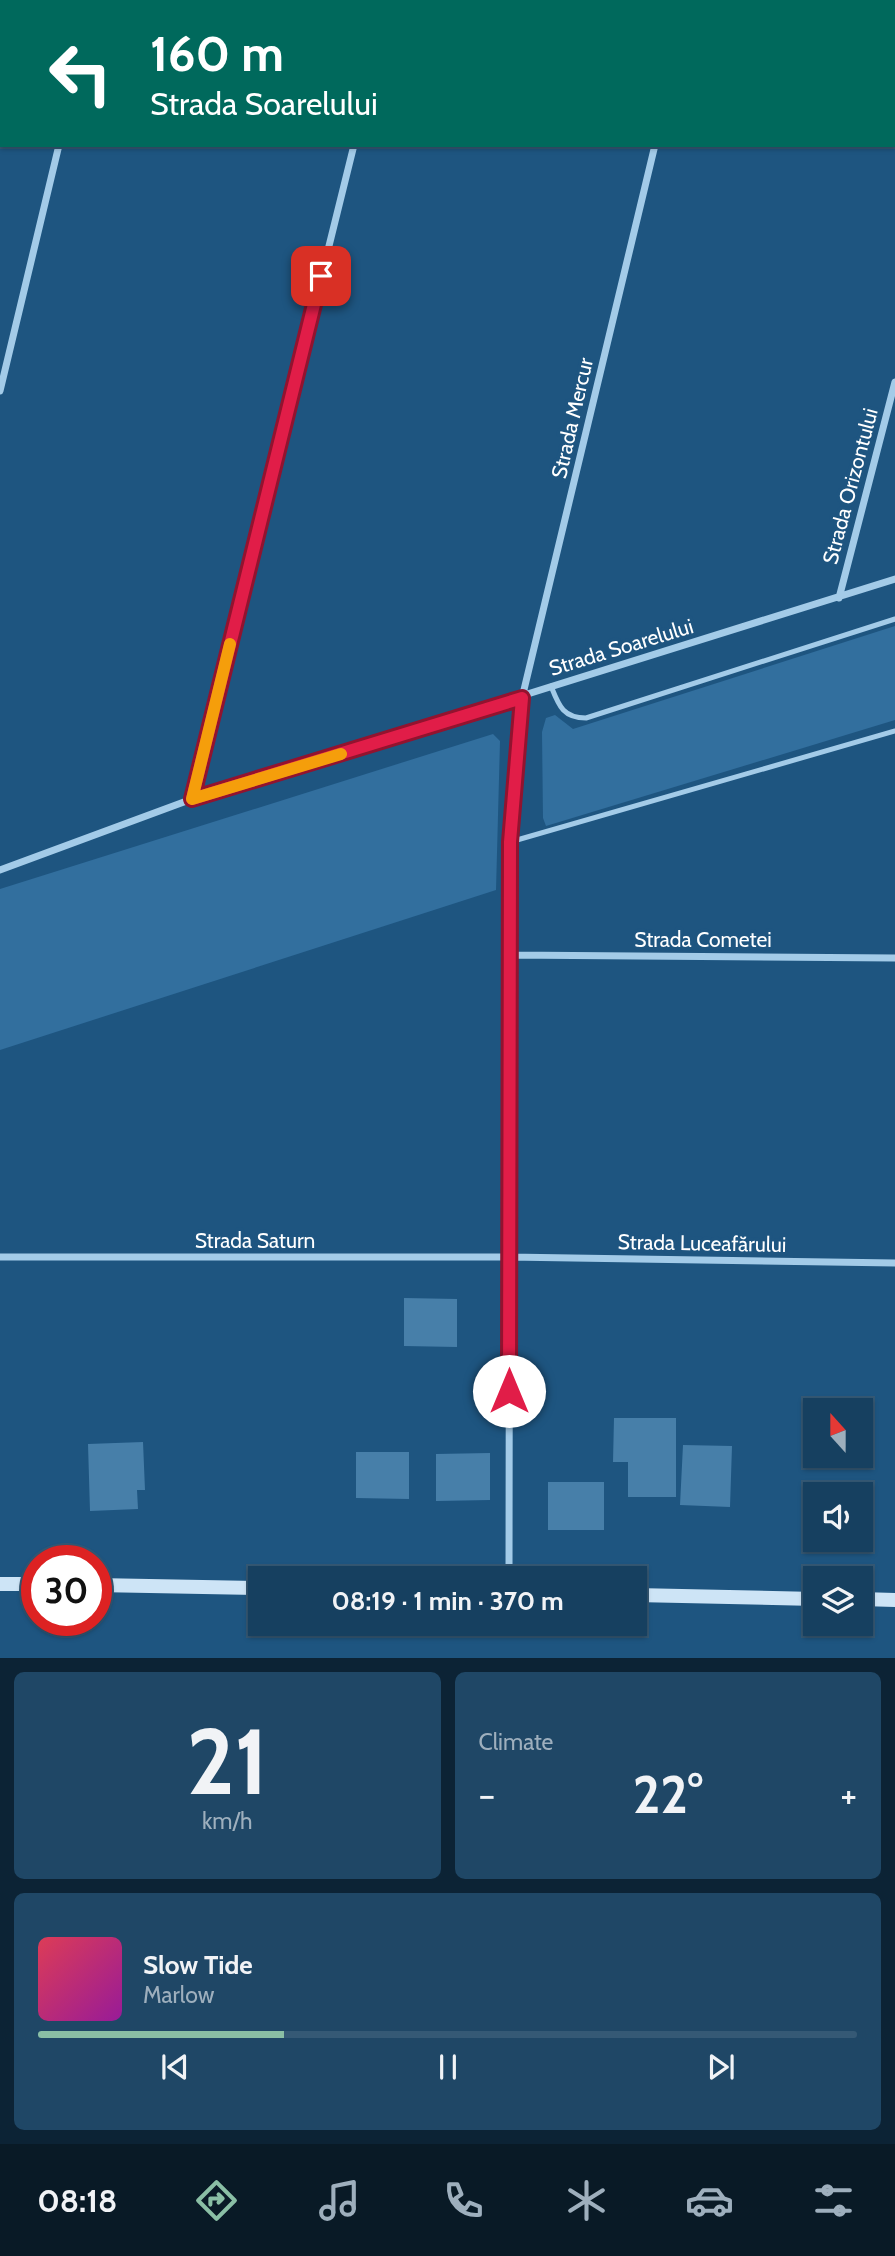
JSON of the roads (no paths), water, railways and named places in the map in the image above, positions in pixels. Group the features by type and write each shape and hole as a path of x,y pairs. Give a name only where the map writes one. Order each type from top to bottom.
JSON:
{"main road":[{"path":"0,1584 21,1584"},
{"path":"112,1585 248,1588"},
{"path":"647,1595 803,1598"},
{"path":"873,1599 895,1600"}],"street":[{"path":"0,391 59,147"},
{"path":"192,799 354,147"},
{"name":"Strada Mercur","path":"509,1566 510,842 522,698 655,147"},
{"name":"Strada Orizontului","path":"839,598 895,382"},
{"name":"Strada Soarelului","path":"0,870 192,799 522,698 551,686 895,579"},
{"name":"Strada Cometei","path":"510,955 895,958"},
{"name":"Strada Saturn","path":"0,1257 509,1258"},
{"name":"Strada Luceafărului","path":"509,1258 895,1263"}],"lane":[{"path":"551,686 559,709 570,718 586,718 895,618"},
{"path":"510,842 895,731"}]}
